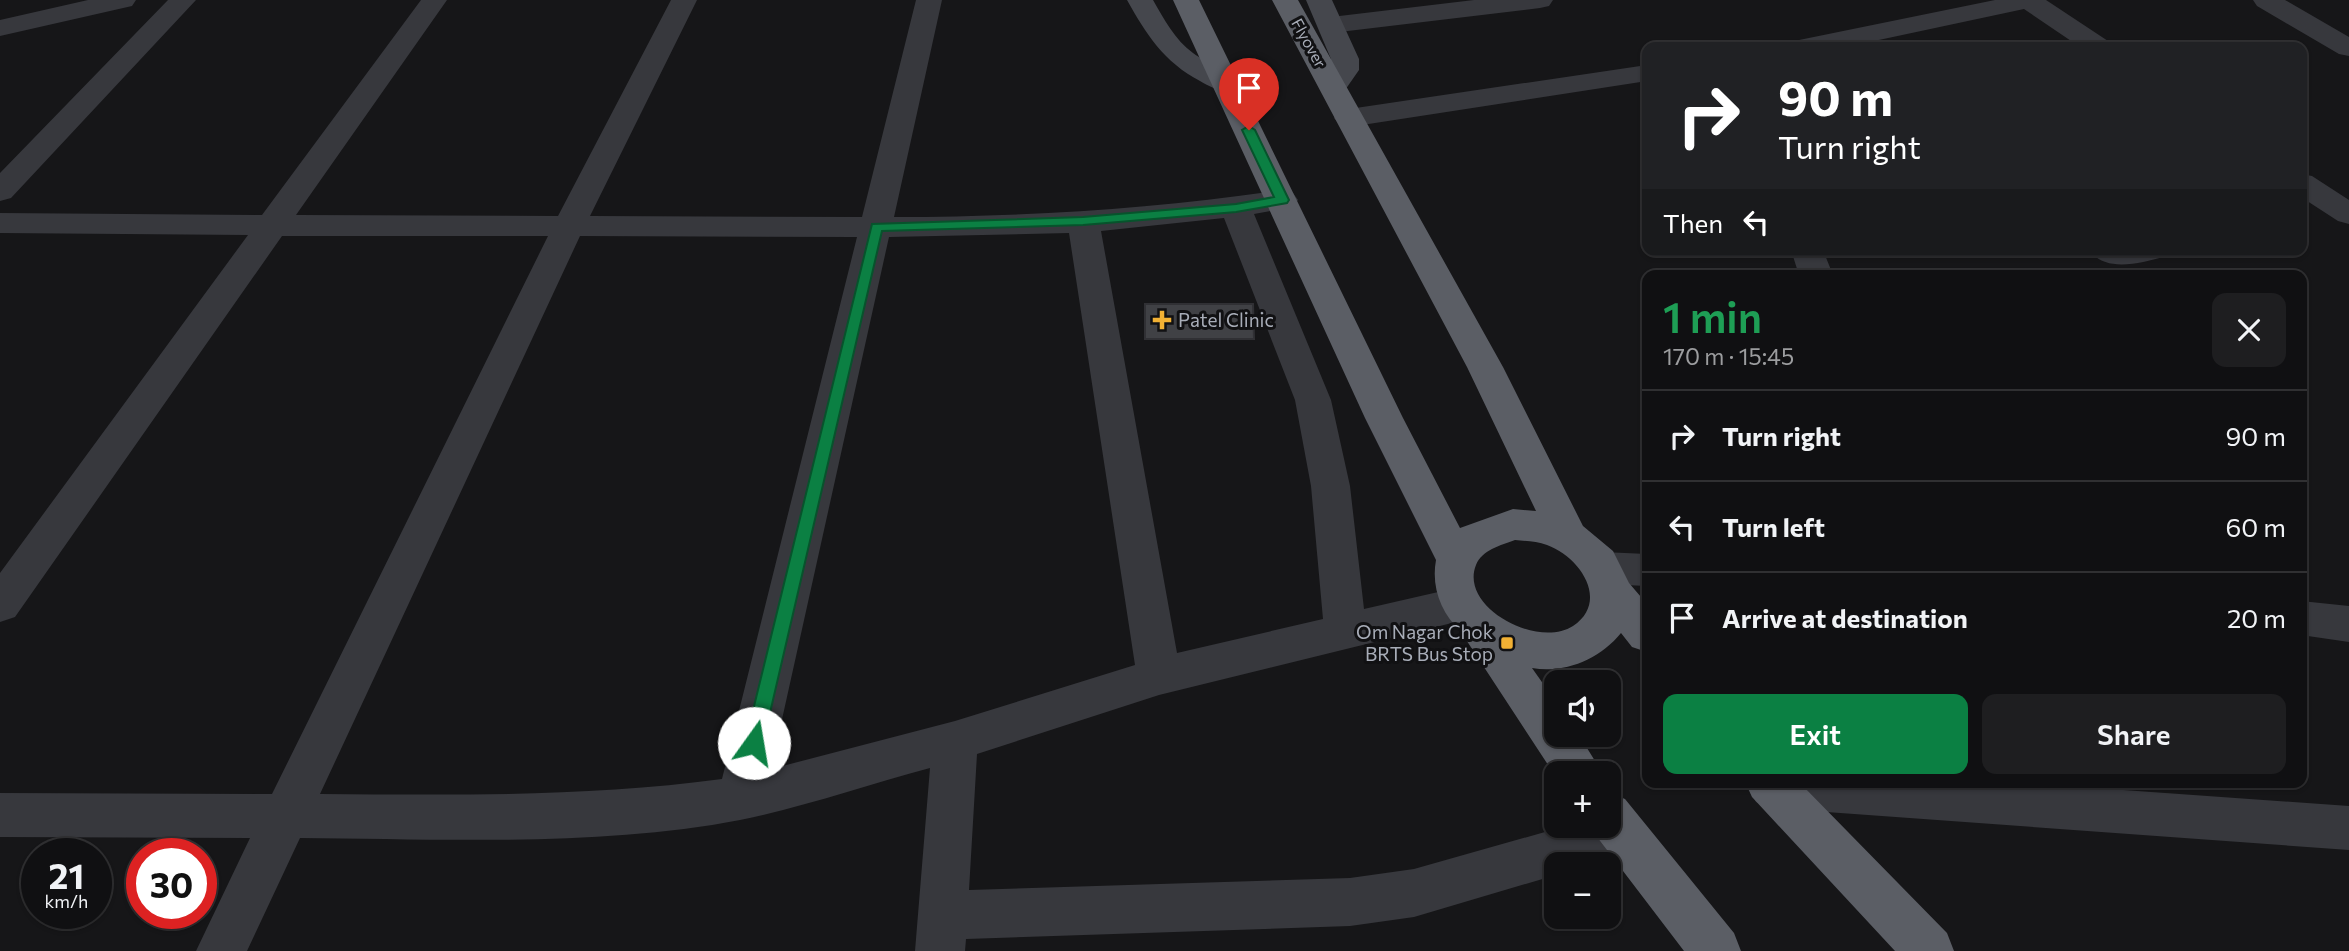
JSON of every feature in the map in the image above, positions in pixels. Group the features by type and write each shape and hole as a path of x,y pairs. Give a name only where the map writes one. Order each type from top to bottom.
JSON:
{"highway":[{"path":"1186,0 1384,418 1455,560"},
{"name":"Flyover","path":"1285,0 1485,367 1568,537"},
{"path":"1571,761 1470,616 1452,581 1455,560 1468,542 1488,530 1513,524 1541,527 1568,537 1588,550 1642,628"},
{"path":"1470,616 1507,643 1539,652 1570,649 1595,636 1609,617 1607,580"},
{"path":"1774,788 1929,951"},
{"path":"1621,832 1716,951"}],"main road":[{"path":"1140,0 1163,41 1177,57 1226,83"},
{"path":"1319,0 1345,59 1345,70 1333,87"}],"street":[{"path":"0,27 123,0"},
{"path":"0,191 183,0"},
{"path":"0,605 434,0"},
{"path":"221,951 569,226 684,0"},
{"path":"741,798 929,0"},
{"path":"1331,25 1436,6 1539,0"},
{"path":"1837,42 2029,0 2091,42"},
{"path":"2266,0 2349,48"},
{"path":"1349,118 1642,76"},
{"path":"2307,189 2326,207"},
{"path":"0,223 271,228 877,227 1083,221 1236,208 1282,200"},
{"path":"1236,208 1313,400 1323,432 1331,471 1345,632"},
{"path":"1083,221 1159,676"},
{"path":"1607,580 1642,571"},
{"path":"0,815 493,817 645,811 741,798 955,741 1159,676 1345,632 1470,616"},
{"path":"2307,619 2349,624"},
{"path":"955,741 941,933 1350,902 1414,893 1473,877 1575,838"},
{"path":"1823,788 2349,828"}],"building":[{"path":"1145,304 1253,304 1254,339 1145,339"}],"place":[{"name":"Patel Clinic","path":"1162,320"},
{"name":"Om Nagar Chok BRTS Bus Stop","path":"1507,643"}],"route":[{"path":"754,743 877,227 1083,221 1236,208 1282,200 1249,130"}]}
